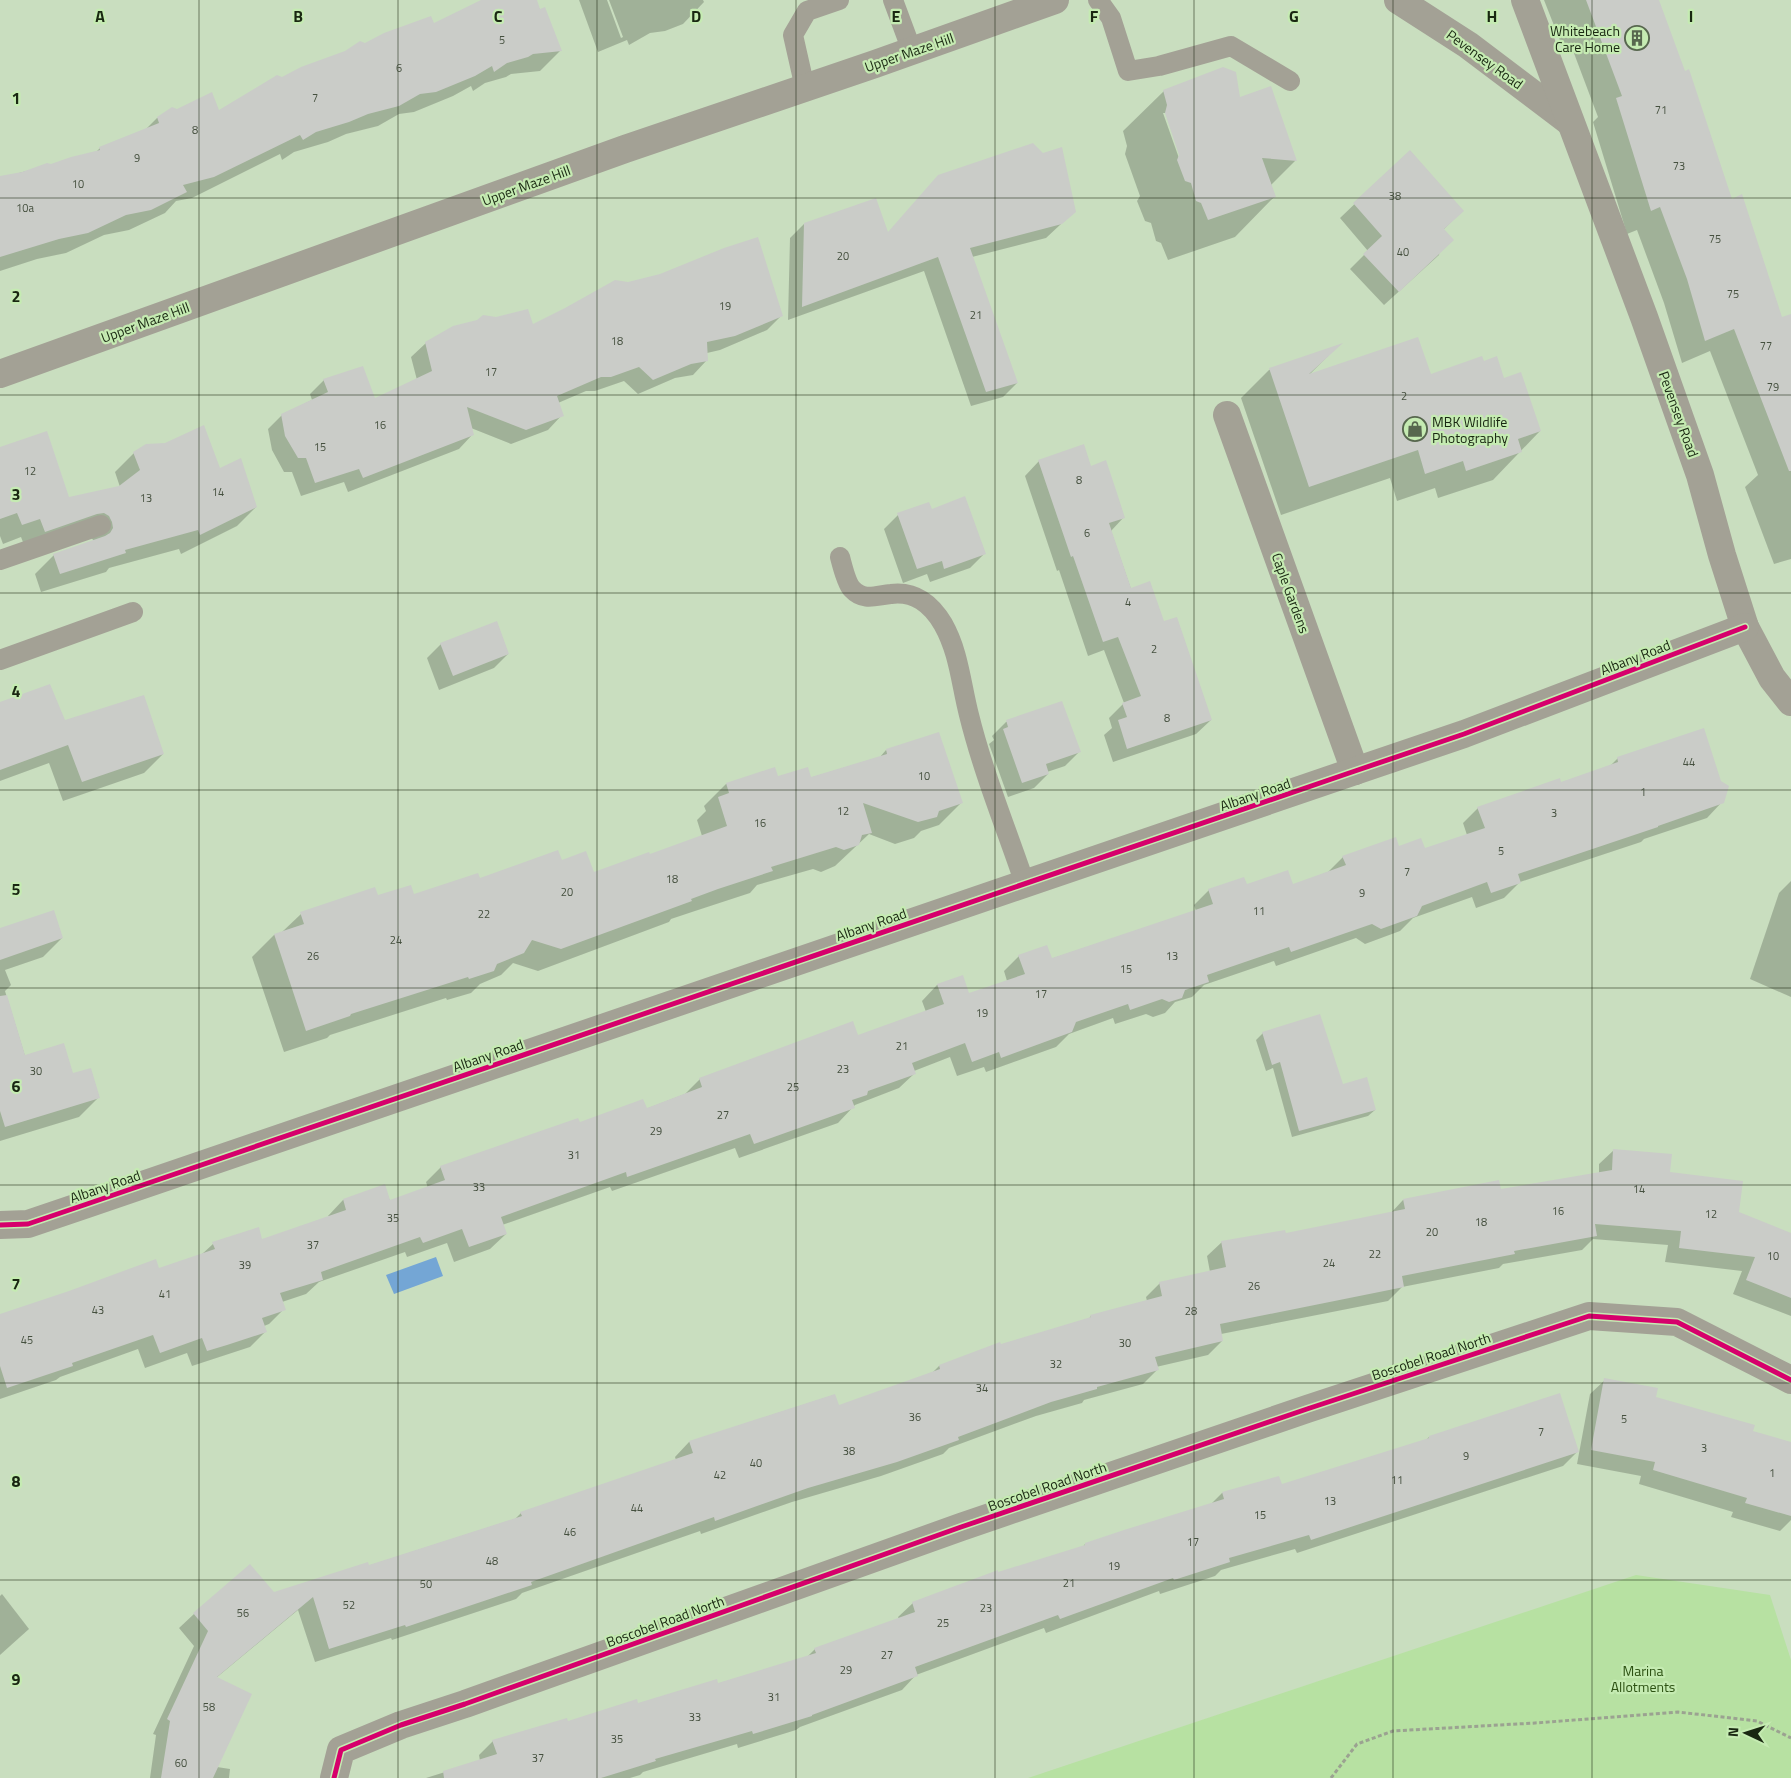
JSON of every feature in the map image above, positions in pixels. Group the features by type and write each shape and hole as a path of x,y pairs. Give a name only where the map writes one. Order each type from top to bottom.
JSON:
{"street":[{"name":"Upper Maze Hill","path":"0,374 626,149 1055,0"},
{"name":"Pevensey Road","path":"1398,0 1468,45 1570,122"},
{"name":"Pevensey Road","path":"1525,0 1644,317 1700,475 1722,555 1745,627 1772,678 1791,702"},
{"name":"Caple Gardens","path":"1227,416 1355,771"},
{"name":"Albany Road","path":"0,1225 28,1224 1464,734 1745,627"},
{"name":"Boscobel Road North","path":"334,1778 340,1750 401,1725 465,1704 961,1527 1306,1409 1589,1316 1677,1322 1791,1380"}],"lane":[{"path":"805,88 792,35 807,11 839,0"},
{"path":"892,0 912,51"},
{"path":"1098,0 1111,18 1128,71 1159,66 1231,46 1290,81"},
{"path":"0,560 101,525"},
{"path":"840,558 851,589 862,596 872,598 892,593 910,596 929,604 943,625 958,661 968,714 982,760 1025,884"},
{"path":"0,660 133,612"}],"path":[{"path":"1330,1778 1357,1744 1393,1731 1678,1712 1757,1721 1791,1738"}],"green space":[{"name":"Marina Allotments","path":"1636,1575 1770,1595 1791,1660 1791,1778 1028,1778"}],"water":[{"path":"436,1257 443,1276 394,1294 386,1275"}],"building":[{"path":"481,0 537,0 540,9 545,7 562,51 533,54 507,63 494,72 492,66 475,76 436,92 420,94 399,106 368,114 316,132 303,140 300,135 214,177 183,185 187,192 151,210 126,215 88,233 59,239 0,257 0,176 22,172 47,163 51,164 100,150 99,147 159,123 157,117 172,107 177,109 212,92 219,110 277,75 282,77 301,67 345,51 360,41 365,43 384,33 431,16 434,23"},
{"path":"1586,0 1659,0 1685,71 1689,69 1732,199 1742,194 1782,317 1791,314 1791,471 1789,471 1734,329 1705,341 1687,279 1660,207 1651,211 1616,98 1622,96"},
{"path":"1223,67 1236,72 1240,97 1271,86 1297,161 1262,158 1276,197 1208,220 1201,203 1196,201 1191,183 1185,181 1177,160 1179,155 1165,113 1167,105 1163,90"},
{"path":"1033,143 1043,153 1062,147 1076,212 1062,224 970,248 1018,383 986,392 938,257 802,307 804,223 876,198 888,232 938,175"},
{"path":"1410,150 1464,211 1444,229 1454,240 1399,292 1363,254 1382,236 1353,203"},
{"path":"758,237 783,316 735,336 707,342 708,361 691,364 653,380 639,367 611,377 601,377 557,396 564,416 526,430 467,407 474,435 363,478 359,469 315,483 306,458 298,458 285,436 281,414 328,392 323,379 363,366 375,398 432,371 425,342 453,326 477,320 483,315 496,317 528,309 533,324 615,280 628,282 660,274 724,248"},
{"path":"1418,337 1431,374 1482,356 1484,361 1497,356 1504,378 1521,372 1541,431 1518,439 1522,452 1466,471 1463,461 1425,474 1418,450 1309,487 1269,368 1343,343 1309,374"},
{"path":"204,425 220,468 241,458 257,507 200,535 198,530 125,550 126,553 60,574 53,554 110,533 113,528 109,516 104,513 97,514 45,532 40,519 22,525 17,513 0,519 0,447 47,431 69,497 119,486 140,470 133,452 146,444 165,443"},
{"path":"1084,444 1091,466 1106,460 1117,493 1125,518 1109,523 1131,588 1150,581 1164,621 1177,617 1212,720 1127,749 1118,720 1127,717 1122,703 1141,696 1118,637 1103,642 1073,556 1071,557 1038,460"},
{"path":"965,496 986,554 944,569 942,561 917,569 897,513 929,502 932,509"},
{"path":"497,621 509,654 453,676 440,643"},
{"path":"50,684 65,720 144,695 164,754 82,782 68,745 0,770 0,702"},
{"path":"1062,701 1081,752 1046,764 1049,774 1022,783 1003,729 1008,727 1006,720"},
{"path":"1704,728 1721,781 1729,786 1724,803 1518,874 1521,883 1491,893 1487,882 1422,906 1417,916 1381,929 1372,924 1291,952 1289,947 1207,975 1209,982 1185,990 1182,998 1169,1002 1162,999 1130,1010 1128,1004 1076,1022 1072,1032 1001,1058 999,1052 972,1062 965,1043 912,1063 916,1074 868,1091 867,1095 852,1100 855,1108 754,1144 750,1134 627,1177 626,1172 501,1217 507,1234 469,1247 462,1229 423,1243 420,1237 321,1272 323,1280 280,1293 286,1310 262,1318 267,1332 207,1351 202,1338 160,1353 153,1335 72,1363 73,1366 7,1388 0,1366 0,1314 156,1259 159,1268 215,1249 212,1242 259,1227 262,1239 346,1210 343,1199 385,1184 390,1200 445,1180 440,1166 578,1118 580,1122 643,1099 647,1108 702,1087 699,1078 853,1021 858,1035 944,1004 937,984 963,975 969,993 1025,974 1018,955 1047,945 1052,958 1213,904 1208,889 1244,877 1247,884 1288,870 1293,884 1346,865 1342,856 1396,837 1399,846 1421,838 1425,848 1485,828 1477,807 1560,778 1561,782 1618,762 1617,757"},
{"path":"939,732 963,803 939,811 937,817 918,822 863,803 872,833 862,835 859,845 844,850 836,847 771,867 773,871 718,889 691,899 692,901 561,949 532,940 524,953 497,964 494,971 469,979 468,977 351,1014 350,1016 306,1031 274,934 304,924 300,912 375,887 378,895 411,885 414,894 478,873 480,878 558,850 562,860 586,851 594,872 727,826 718,797 729,793 726,783 775,767 778,776 808,767 811,777 887,754 886,749"},
{"path":"54,910 63,938 0,960 0,928"},
{"path":"7,995 25,1055 64,1043 73,1073 91,1068 100,1098 5,1127 0,1111 0,996"},
{"path":"1320,1014 1343,1084 1367,1077 1376,1110 1299,1131 1280,1062 1272,1065 1262,1032"},
{"path":"1613,1149 1672,1154 1670,1172 1743,1181 1739,1212 1791,1233 1791,1298 1746,1280 1755,1257 1679,1248 1681,1231 1595,1224 1597,1236 1514,1251 1515,1254 1402,1276 1404,1287 1220,1324 1223,1341 1155,1357 1159,1370 1051,1402 958,1437 959,1440 897,1462 808,1488 715,1521 714,1517 531,1582 532,1585 406,1627 405,1625 329,1649 313,1597 217,1677 252,1694 213,1778 161,1778 170,1721 167,1719 208,1631 193,1613 250,1564 274,1592 368,1562 369,1565 522,1516 520,1512 693,1453 689,1441 835,1394 839,1405 940,1369 939,1365 1000,1342 1001,1344 1091,1317 1090,1315 1162,1296 1159,1282 1226,1267 1221,1241 1285,1230 1286,1233 1405,1209 1403,1199 1499,1180 1501,1189 1612,1170"},
{"path":"1604,1378 1658,1388 1656,1397 1755,1425 1753,1431 1791,1442 1791,1516 1745,1503 1747,1498 1653,1470 1655,1462 1591,1450"},
{"path":"1560,1393 1579,1452 1311,1540 1309,1535 1229,1558 1230,1562 1174,1580 1173,1578 1060,1619 1058,1615 915,1667 918,1676 812,1716 753,1734 752,1731 655,1759 656,1761 601,1778 444,1778 443,1771 497,1754 492,1740 567,1718 568,1721 637,1699 638,1703 717,1679 718,1683 816,1653 814,1648 915,1612 912,1602 998,1570 998,1572 1085,1545 1085,1543 1124,1530 1224,1499 1222,1492 1279,1476 1282,1484 1429,1438 1429,1436"}],"cycle path":[{"path":"0,1225 28,1224 1464,734 1745,627"},
{"path":"334,1778 341,1750 401,1725 465,1704 961,1527 1307,1409 1589,1316 1677,1322 1791,1380"}],"place":[{"name":"Whitebeach Care Home","path":"1637,38"},
{"name":"MBK Wildlife Photography","path":"1415,429"}]}
